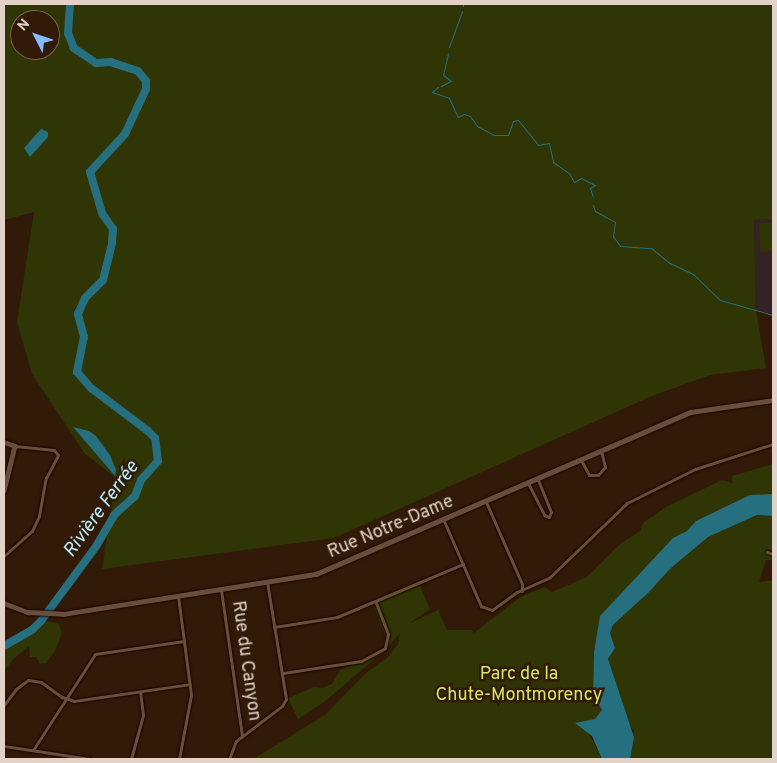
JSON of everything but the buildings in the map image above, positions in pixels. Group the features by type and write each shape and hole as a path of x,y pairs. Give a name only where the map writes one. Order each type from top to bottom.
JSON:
{"street":[{"name":"Rue Notre-Dame","path":"4,603 40,614 52,614 221,590 334,569 697,410 773,400"},
{"path":"4,442 15,446 54,450 58,455 46,478 39,516 32,531 4,556"},
{"path":"444,521 481,606 488,611 522,590 550,577 627,503 695,469 773,444"},
{"path":"4,491 15,446"},
{"path":"581,460 590,475 598,474 605,467 601,452"},
{"path":"528,484 544,515 549,518 551,512 538,480"},
{"path":"486,502 522,584 522,590"},
{"path":"767,552 773,554"},
{"path":"274,627 337,617 376,603 462,564"},
{"path":"229,759 233,746 242,736 282,706 286,692 267,582"},
{"name":"Rue du Canyon","path":"221,590 242,736"},
{"path":"178,596 191,705 179,759"},
{"path":"283,673 361,661 385,648 388,634 376,603"},
{"path":"33,750 91,659 102,651 184,641"},
{"path":"4,705 16,689 28,680 41,682 67,699 83,700 190,684"},
{"path":"131,759 143,715 140,692"},
{"path":"4,746 90,759"}],"shaded area":[{"path":"773,219 773,315 756,310 754,220"}],"green space":[{"path":"4,4 773,4 773,219 754,220 756,310 766,368 710,375 652,396 334,538 102,569 116,478 85,454 32,374 17,322 34,212 4,220"},
{"path":"773,222 773,251 760,252 759,223"},
{"name":"Parc de la Chute-Montmorency","path":"773,464 773,494 679,541 594,648 593,694 602,710 595,719 583,722 602,759 253,759 325,715 367,672 387,658 398,644 400,633 389,646 372,602 418,581 430,609 410,623 438,610 447,630 472,630 474,633 519,598 544,587 552,592 587,577 620,544 640,531 644,522 666,507 722,480 732,483 732,476"},
{"path":"757,515 773,516 772,560 766,560 759,582 773,580 773,759 630,759 634,731 628,722 608,659 615,648 610,633 613,625 649,592 670,569 708,537"},
{"path":"45,621 58,623 62,633 55,651 46,663 40,664 36,657 30,657 29,646 14,658 4,671 4,650 39,629"},
{"path":"384,651 323,703 298,719 288,698 314,687 322,688 332,684 340,670"}],"water":[{"path":"41,129 48,132 48,137 30,157 24,148"},
{"path":"73,427 89,431 96,436 110,455 116,470 115,476"},
{"path":"773,494 773,516 757,515 708,537 670,569 649,592 613,625 610,633 615,648 608,659 634,737 630,759 602,759 592,736 575,723 595,719 602,710 593,695 594,652 600,616 673,538 687,531 696,521 750,495"}],"waterway":[{"name":"Rivière Ferrée","path":"4,646 32,630 41,621 97,545 114,515 135,496 141,480 158,461 155,438 91,388 77,372 84,337 78,314 85,298 103,280 112,243 113,229 102,213 90,172 125,134 146,89 146,81 138,71 111,62 96,63 74,48 68,33 70,4"},
{"path":"449,47 462,11"},
{"path":"441,86 451,81 443,75 448,54"},
{"path":"438,87 432,92 449,98 458,117 464,114 470,116 477,126 494,135 508,135 513,121 518,120 538,145 549,143 553,162 569,173 574,182 581,178 595,185 590,188 593,197"},
{"path":"593,205 595,211 615,222 613,236 620,246 651,248 668,262 693,274 720,300 773,315"}]}
